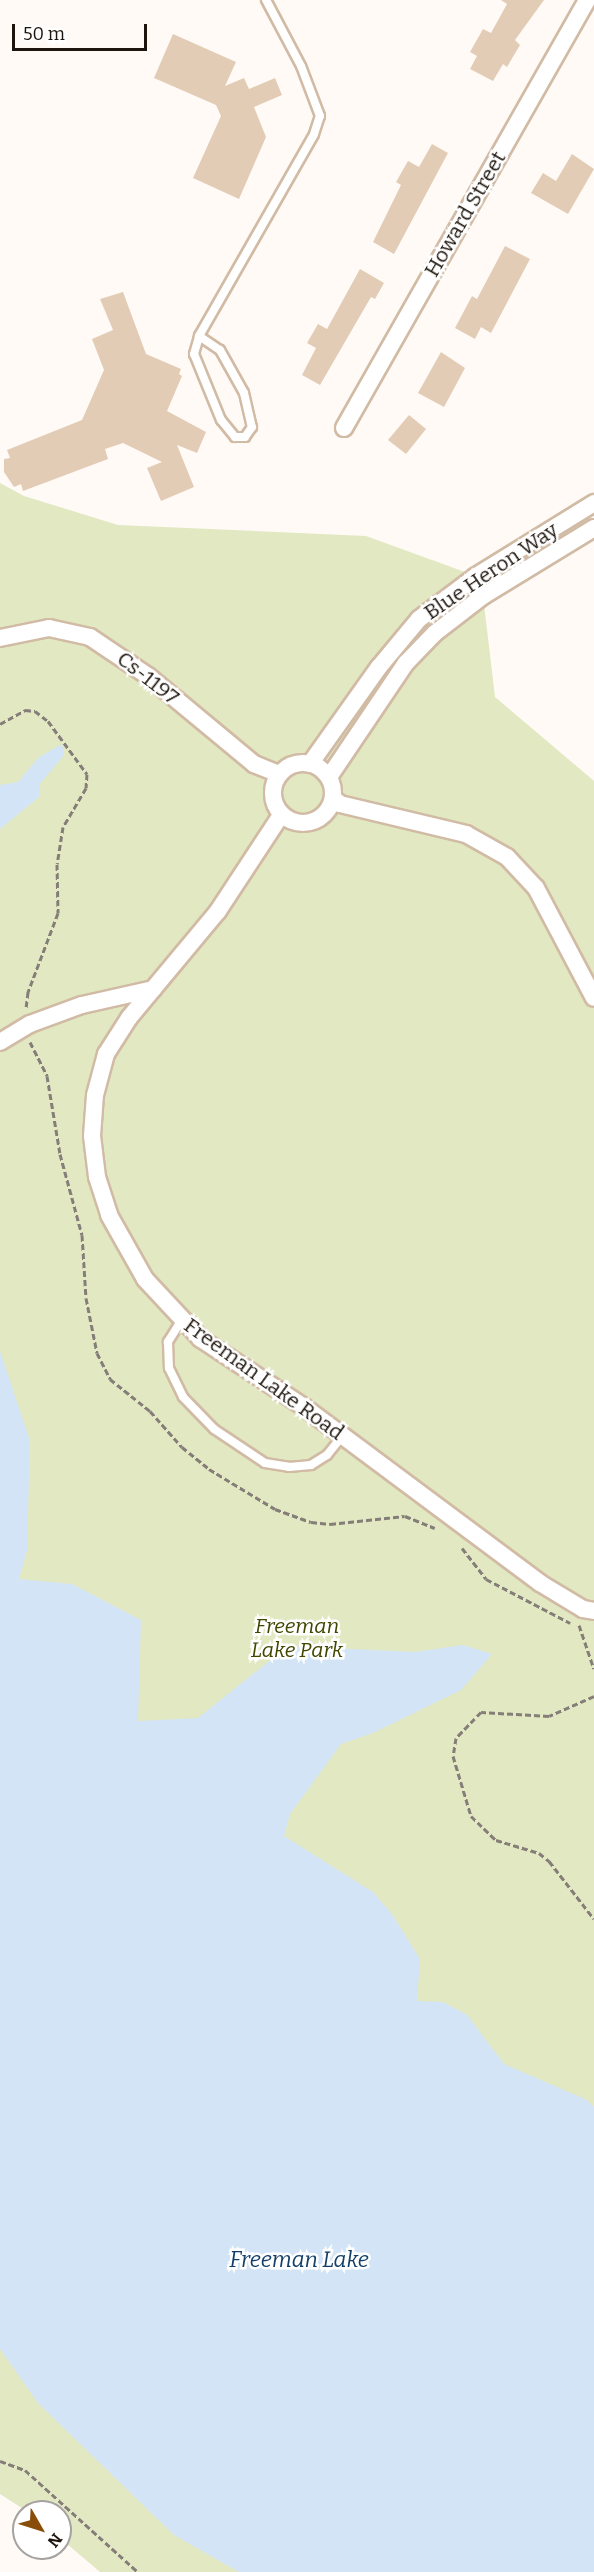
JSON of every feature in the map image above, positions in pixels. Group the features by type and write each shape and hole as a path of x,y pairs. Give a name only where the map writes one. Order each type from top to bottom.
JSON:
{"street":[{"name":"Howard Street","path":"344,428 587,0"},
{"name":"Blue Heron Way","path":"310,764 379,667 419,619 476,576 594,503"},
{"name":"Blue Heron Way","path":"329,777 405,663 435,633 483,597 594,528"},
{"name":"Cs-1197","path":"0,638 49,628 90,637 148,676 254,764 279,774"},
{"path":"310,764 329,777 333,798 327,813 316,821 292,822 281,814 273,796 279,774 289,766 310,764"},
{"path":"333,798 340,804 466,834 507,857 536,888 594,998"},
{"name":"Freeman Lake Road","path":"281,814 218,911 116,1036 99,1074 92,1116 93,1156 102,1196 116,1230 146,1279 181,1321 224,1356 343,1436 540,1583 583,1609 594,1611"},
{"path":"0,1042 27,1026 82,1005 153,989"}],"lane":[{"path":"199,336 220,350 244,393 252,427 245,438 235,437 221,420 194,354 199,336 314,134 320,116 301,66 266,0"},
{"path":"181,1321 168,1342 169,1368 183,1397 214,1429 265,1463 289,1467 311,1465 327,1455 343,1436"}],"path":[{"path":"0,724 26,710 35,711 61,736 87,774 86,788 63,827 57,864 58,913 28,992 27,1026 35,1055 47,1076 60,1154 82,1235 86,1298 97,1353 110,1379 150,1411 182,1447 209,1469 275,1509 311,1522 330,1524 405,1516 437,1529"},
{"path":"459,1544 486,1579 579,1625 594,1669"},
{"path":"594,1696 549,1716 496,1710 481,1712 456,1738 453,1756 471,1816 496,1840 539,1853 549,1861 594,1919"},
{"path":"0,2461 25,2470 138,2572"}],"green space":[{"name":"Freeman Lake Park","path":"0,483 24,496 118,525 366,536 476,576 483,596 495,697 594,781 594,2572 100,2572 72,2548 72,2500 12,2502 0,2494"}],"water":[{"path":"62,744 64,755 39,785 39,797 0,829 0,785 18,782 39,757"},
{"name":"Freeman Lake","path":"0,1351 30,1441 27,1550 19,1579 72,1584 141,1620 138,1721 198,1718 288,1646 415,1652 463,1645 492,1654 461,1690 373,1733 341,1744 290,1814 284,1836 373,1892 392,1914 420,1959 417,2001 443,2002 467,2015 504,2064 587,2100 594,2107 594,2572 239,2572 174,2535 38,2403 0,2349"}],"building":[{"path":"501,0 544,0 515,40 520,45 507,67 503,64 493,81 470,69 477,56 470,52 483,29 491,33 507,4"},
{"path":"173,34 236,62 225,86 244,78 249,89 275,78 282,95 254,107 266,137 239,199 193,178 221,116 216,105 154,78"},
{"path":"432,144 448,153 394,254 373,242 401,185 396,182 408,161 419,167"},
{"path":"572,154 594,169 568,214 531,193 543,173 556,181"},
{"path":"505,246 530,259 491,333 481,327 475,339 455,328 472,296 477,299"},
{"path":"360,269 384,283 375,299 371,297 320,385 302,375 316,348 307,343 318,324 327,329"},
{"path":"123,292 146,354 181,369 179,374 182,376 167,411 206,432 197,453 177,445 194,487 161,501 147,468 162,462 123,443 105,449 108,459 23,491 21,484 14,487 4,472 4,459 10,458 7,450 82,420 104,370 92,339 113,330 100,299"},
{"path":"441,352 465,368 444,407 418,393"},
{"path":"409,415 426,429 406,454 388,440"}]}
